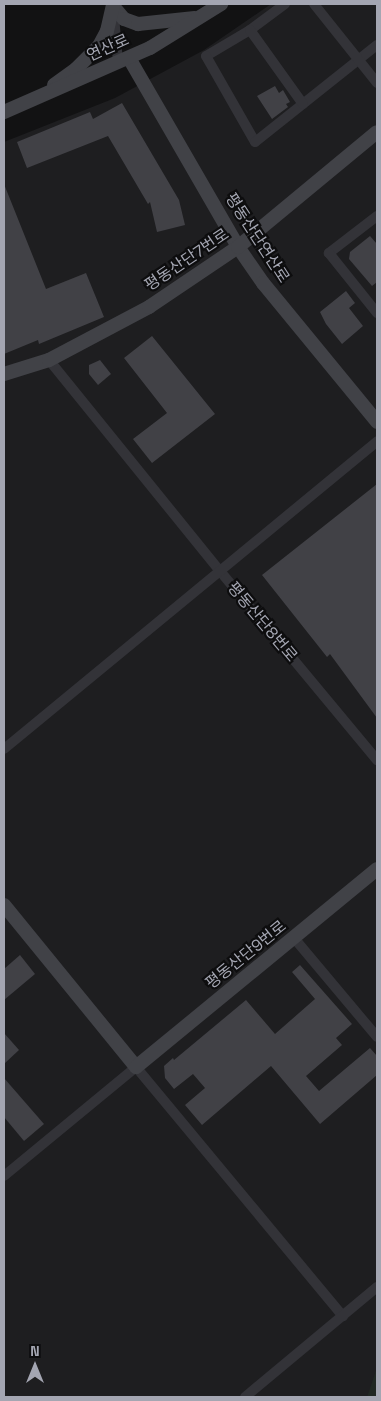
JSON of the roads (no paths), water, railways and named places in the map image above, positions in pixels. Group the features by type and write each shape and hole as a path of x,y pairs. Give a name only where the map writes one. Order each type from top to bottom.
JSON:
{"street":[{"name":"연산로","path":"4,112 150,48 221,4"},
{"path":"285,4 250,30 206,56 255,142 377,45"},
{"path":"314,4 377,83"},
{"path":"113,5 124,19 138,24 201,18"},
{"path":"113,5 124,60"},
{"path":"36,99 76,69 99,46 107,31 113,5"},
{"path":"250,30 303,104"},
{"name":"평동산단연산로","path":"124,60 238,247 263,283 377,422"},
{"name":"평동산단7번로","path":"4,374 49,360 149,307 238,247 377,132"},
{"path":"377,216 329,254 377,312"},
{"path":"4,750 220,571 49,360"},
{"name":"평동산단8번로","path":"377,441 220,571 377,760"},
{"name":"평동산단9번로","path":"136,1067 377,869"},
{"path":"4,905 343,1316"},
{"path":"294,938 377,1037"},
{"path":"4,1176 136,1067"},
{"path":"245,1397 377,1287"}]}
